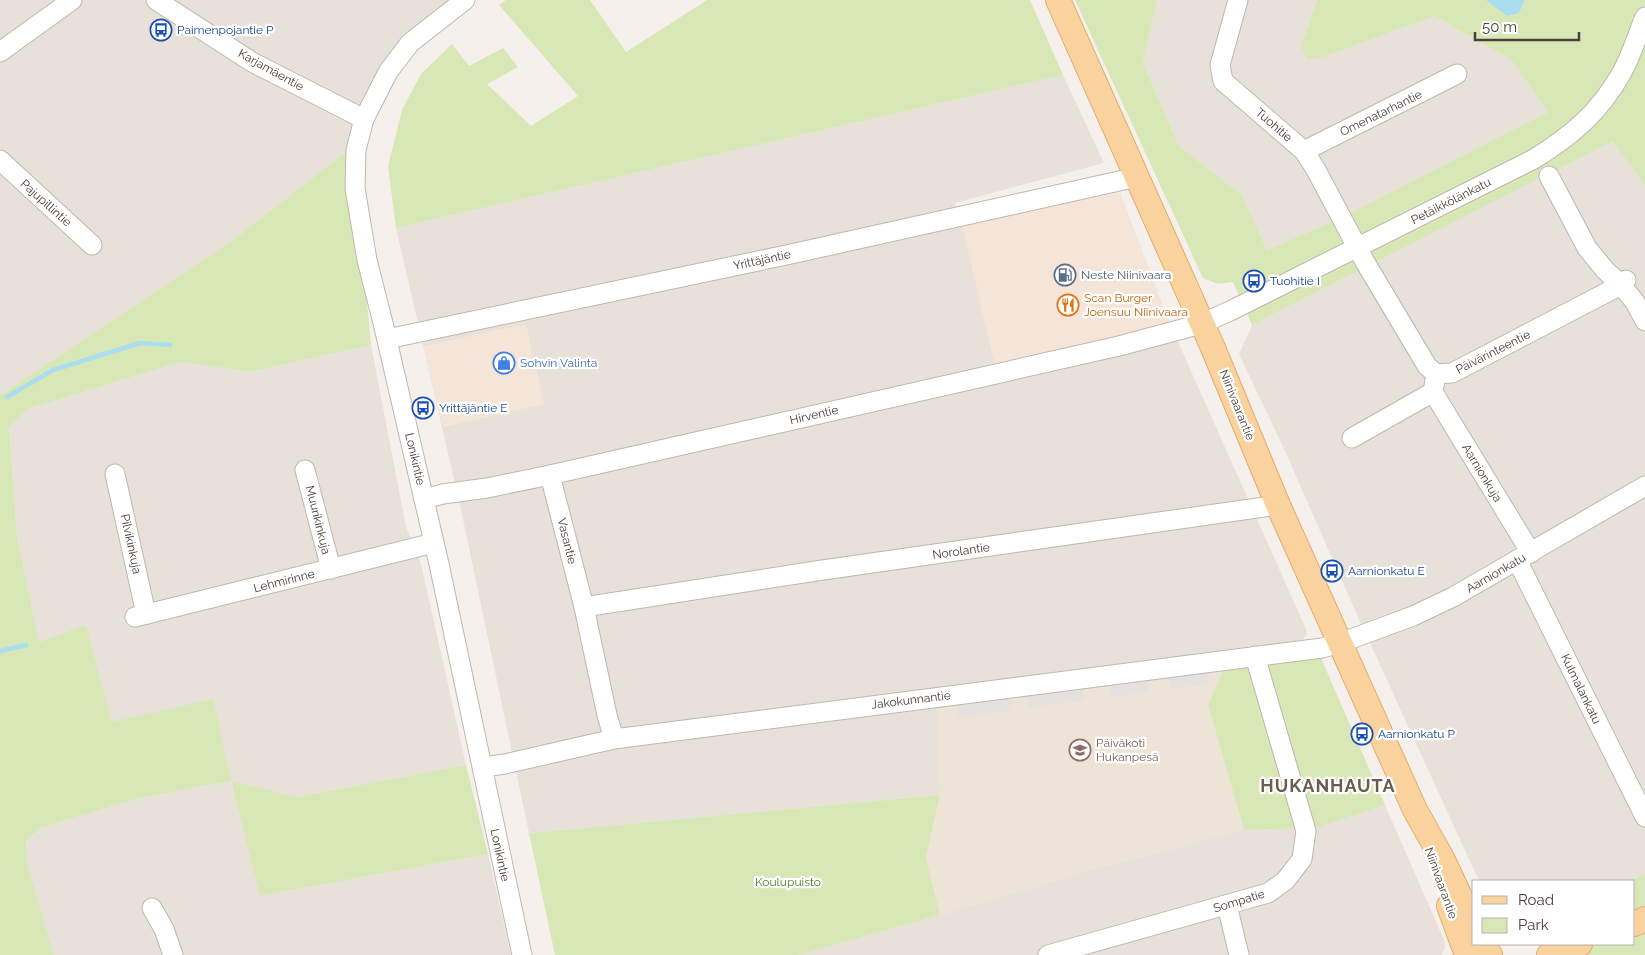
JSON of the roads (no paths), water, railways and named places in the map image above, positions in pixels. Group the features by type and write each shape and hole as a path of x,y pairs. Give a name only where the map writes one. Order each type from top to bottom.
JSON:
{"main road":[{"name":"Niinivaarantie","path":"1058,0 1213,348 1278,505 1416,810 1442,858 1472,922"},
{"name":"Niinivaarantie","path":"1416,810 1432,862 1467,955"},
{"path":"1549,955 1577,945"},
{"path":"1582,955 1597,945"}],"street":[{"path":"0,52 72,0"},
{"name":"Karjamäentie","path":"156,0 252,62 364,119"},
{"name":"Lonikintie","path":"465,0 410,43 388,72 364,119 356,150 355,188 367,260 424,499 522,955"},
{"name":"Tuohitie","path":"1238,0 1220,65 1223,81 1304,151 1315,168 1357,248"},
{"name":"Petäikkölänkatu","path":"1201,324 1239,307 1534,159 1565,139 1592,114 1622,74 1645,17"},
{"name":"Omenatarhantie","path":"1304,151 1458,74"},
{"name":"Pajupillintie","path":"0,160 92,245"},
{"path":"1549,176 1587,248 1605,270 1623,283 1645,321"},
{"name":"Yrittäjäntie","path":"387,339 791,254 1137,177"},
{"path":"1357,248 1427,366 1434,383"},
{"name":"Päivärinteentie","path":"1352,438 1434,383 1623,283"},
{"name":"Hirventie","path":"424,499 550,475 1119,346 1201,324"},
{"name":"Aarnionkuja","path":"1434,383 1524,557"},
{"name":"Muurikinkuja","path":"305,470 331,569"},
{"name":"Pilvikinkuja","path":"115,474 141,616"},
{"name":"Vasantie","path":"550,475 584,607 607,715 614,739"},
{"name":"Aarnionkatu","path":"1340,643 1413,616 1453,598 1645,486"},
{"name":"Norolantie","path":"584,607 1278,505"},
{"name":"Lehmirinne","path":"141,616 434,544"},
{"name":"Kulmalankatu","path":"1524,557 1645,817"},
{"name":"Jakokunnantie","path":"483,767 505,764 614,739 1322,648 1340,643"},
{"name":"Sompatie","path":"1048,955 1268,893 1285,881 1302,859 1306,831 1255,656"},
{"path":"1226,905 1239,955"},
{"path":"152,908 164,929 173,955"}],"water":[{"path":"1486,0 1525,0 1519,13 1507,16"}],"waterway":[{"path":"7,397 53,370 140,343 170,345"},
{"path":"0,651 26,645"}],"place":[{"name":"Paimenpojantie P","path":"161,30"},
{"name":"Neste Niinivaara","path":"1065,275"},
{"name":"Tuohitie I","path":"1254,281"},
{"name":"Scan Burger Joensuu Niinivaara","path":"1068,305"},
{"name":"Sohvin Valinta","path":"504,363"},
{"name":"Yrittäjäntie E","path":"423,408"},
{"name":"Aarnionkatu E","path":"1332,571"},
{"name":"Aarnionkatu P","path":"1362,734"},
{"name":"Päiväkoti Hukanpesä","path":"1080,750"}],"district":[{"name":"HUKANHAUTA","path":"1328,785"}],"park label":[{"name":"Koulupuisto","path":"788,882"}]}
